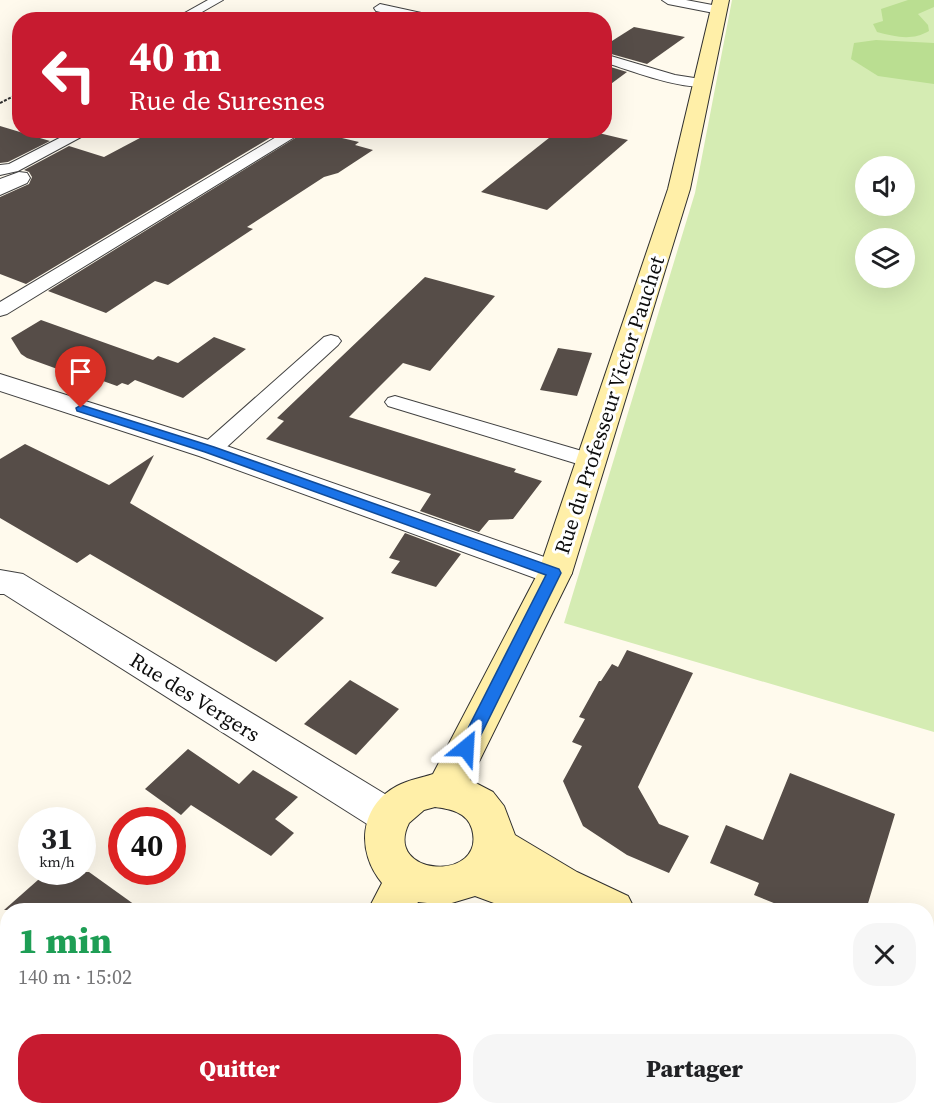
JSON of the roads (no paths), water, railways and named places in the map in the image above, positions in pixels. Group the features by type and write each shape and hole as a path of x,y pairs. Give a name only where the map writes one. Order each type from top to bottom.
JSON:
{"street":[{"name":"Rue du Professeur Victor Pauchet","path":"445,790 555,573 679,189 720,5"},
{"path":"0,188 10,174"},
{"path":"0,382 210,450 555,573"},
{"name":"Rue des Vergers","path":"0,582 11,582 388,817"},
{"path":"445,790 469,796 479,803 492,821 483,860 445,886 425,885 399,895 393,866 384,851 382,839 388,817 408,798 426,792 445,790"},
{"path":"483,860 553,903"},
{"path":"483,860 562,885 599,903"}],"lane":[{"path":"194,12 217,0"},
{"path":"668,0 720,5"},
{"path":"380,8 398,12"},
{"path":"612,60 674,79 702,83"},
{"path":"10,174 13,168 71,138"},
{"path":"0,310 286,138"},
{"path":"210,450 331,341"},
{"path":"395,402 591,461"}]}
